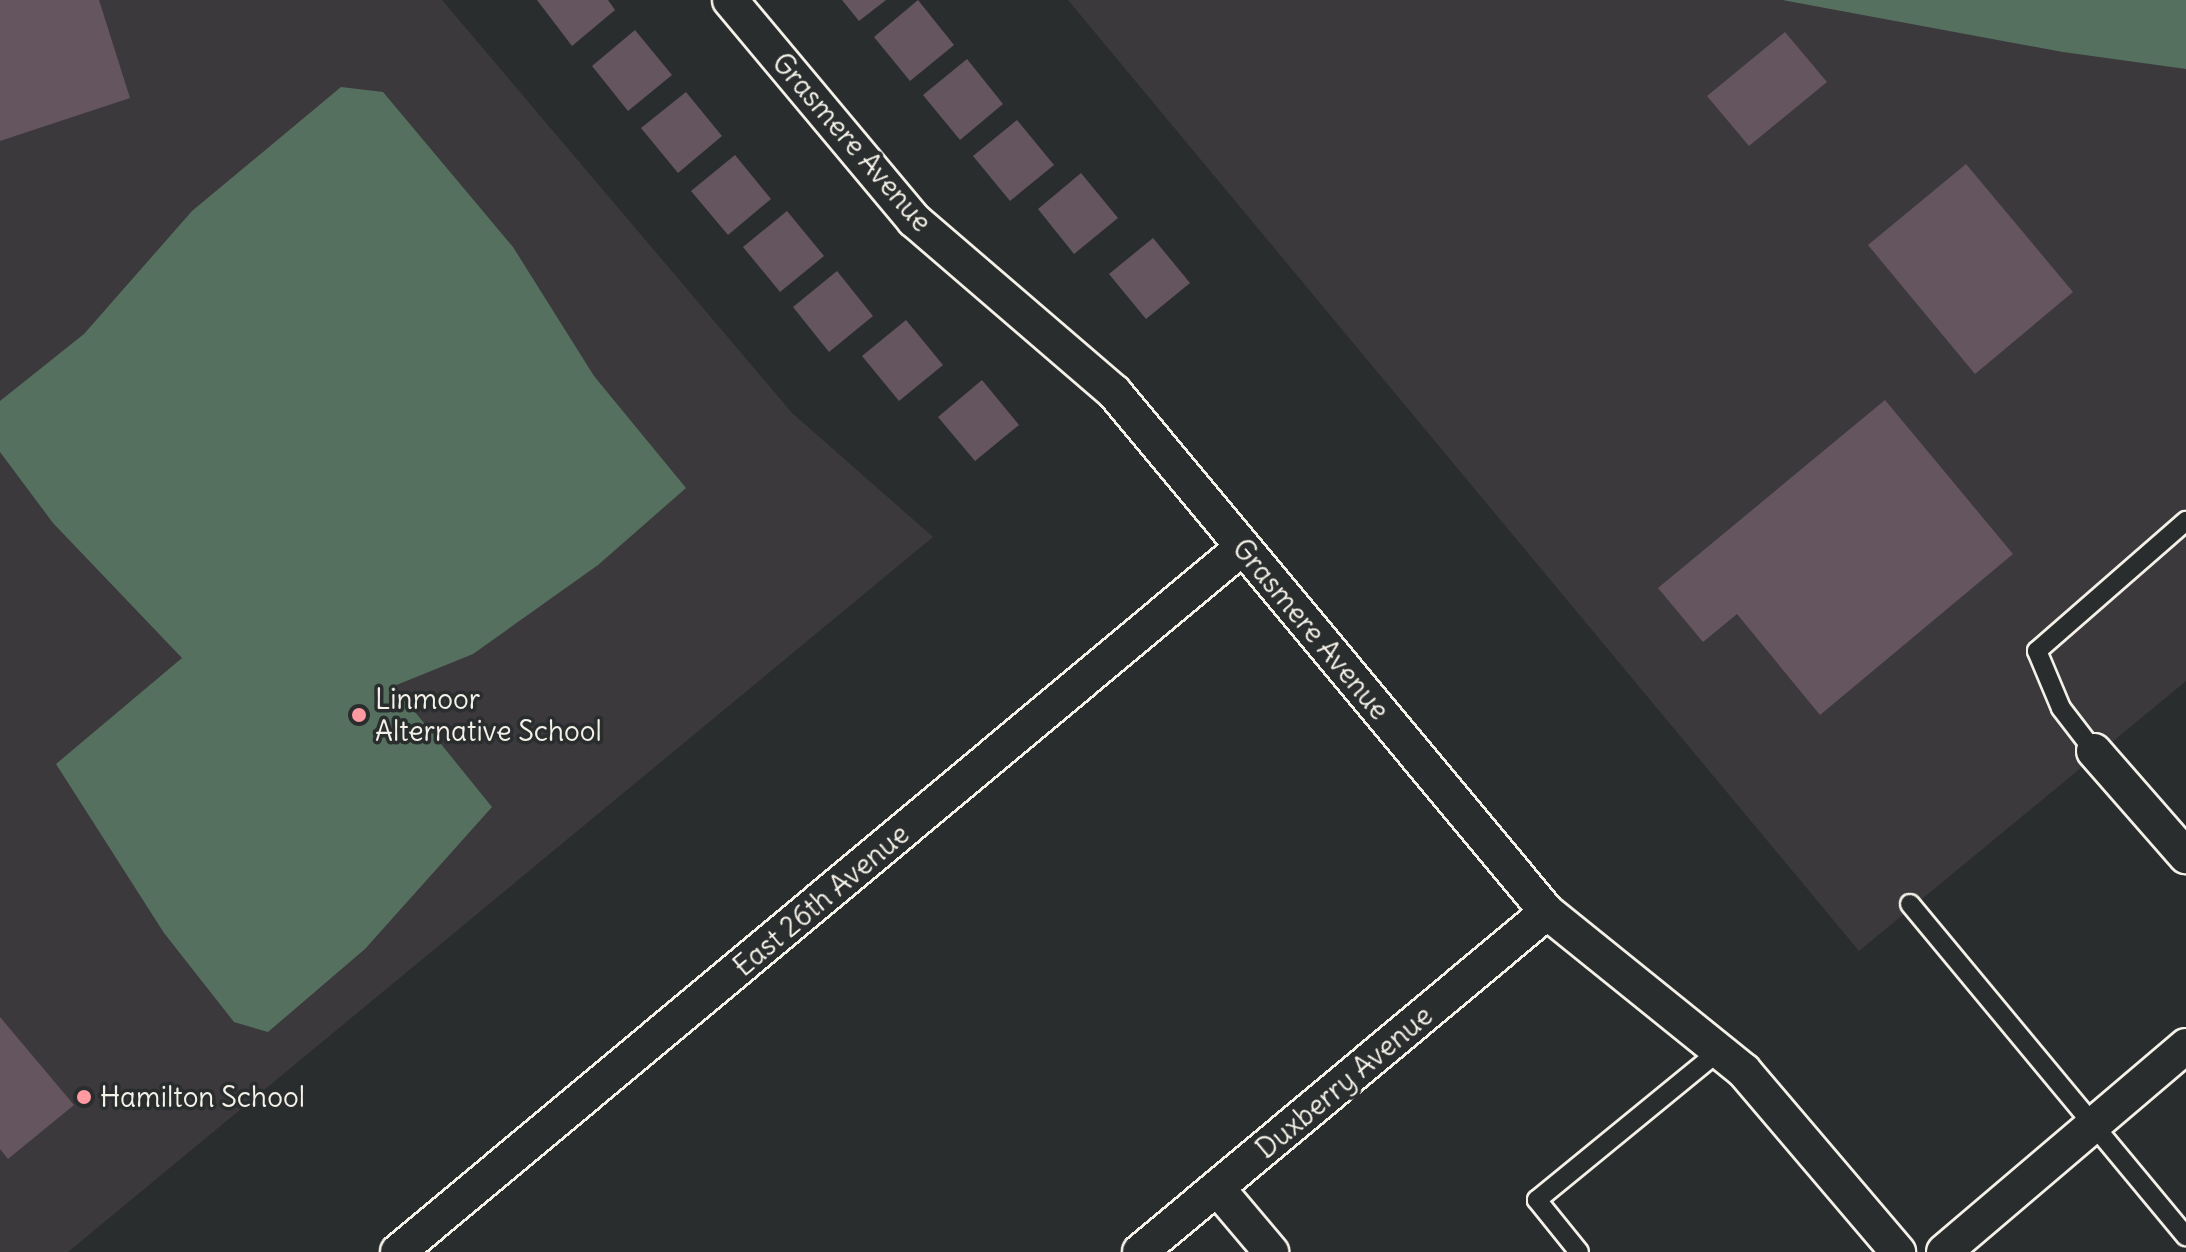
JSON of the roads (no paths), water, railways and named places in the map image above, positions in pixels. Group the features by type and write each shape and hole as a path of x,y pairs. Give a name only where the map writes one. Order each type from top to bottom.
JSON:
{"street":[{"name":"Grasmere Avenue","path":"730,0 914,220 1114,392 1547,912 1744,1071 1898,1252"},
{"name":"East 26th Avenue","path":"398,1252 1243,547"},
{"path":"2094,751 2186,856"},
{"name":"Duxberry Avenue","path":"1140,1252 1547,912"},
{"path":"1944,1252 2186,1046"},
{"path":"1217,1188 1271,1252"}],"lane":[{"path":"2094,751 2061,708 2037,651 2186,521"},
{"path":"1910,904 2186,1236"},
{"path":"1579,1252 1537,1200 1720,1050"}],"place":[{"name":"Linmoor Alternative School","path":"359,715"},
{"name":"Hamilton School","path":"84,1097"}]}
